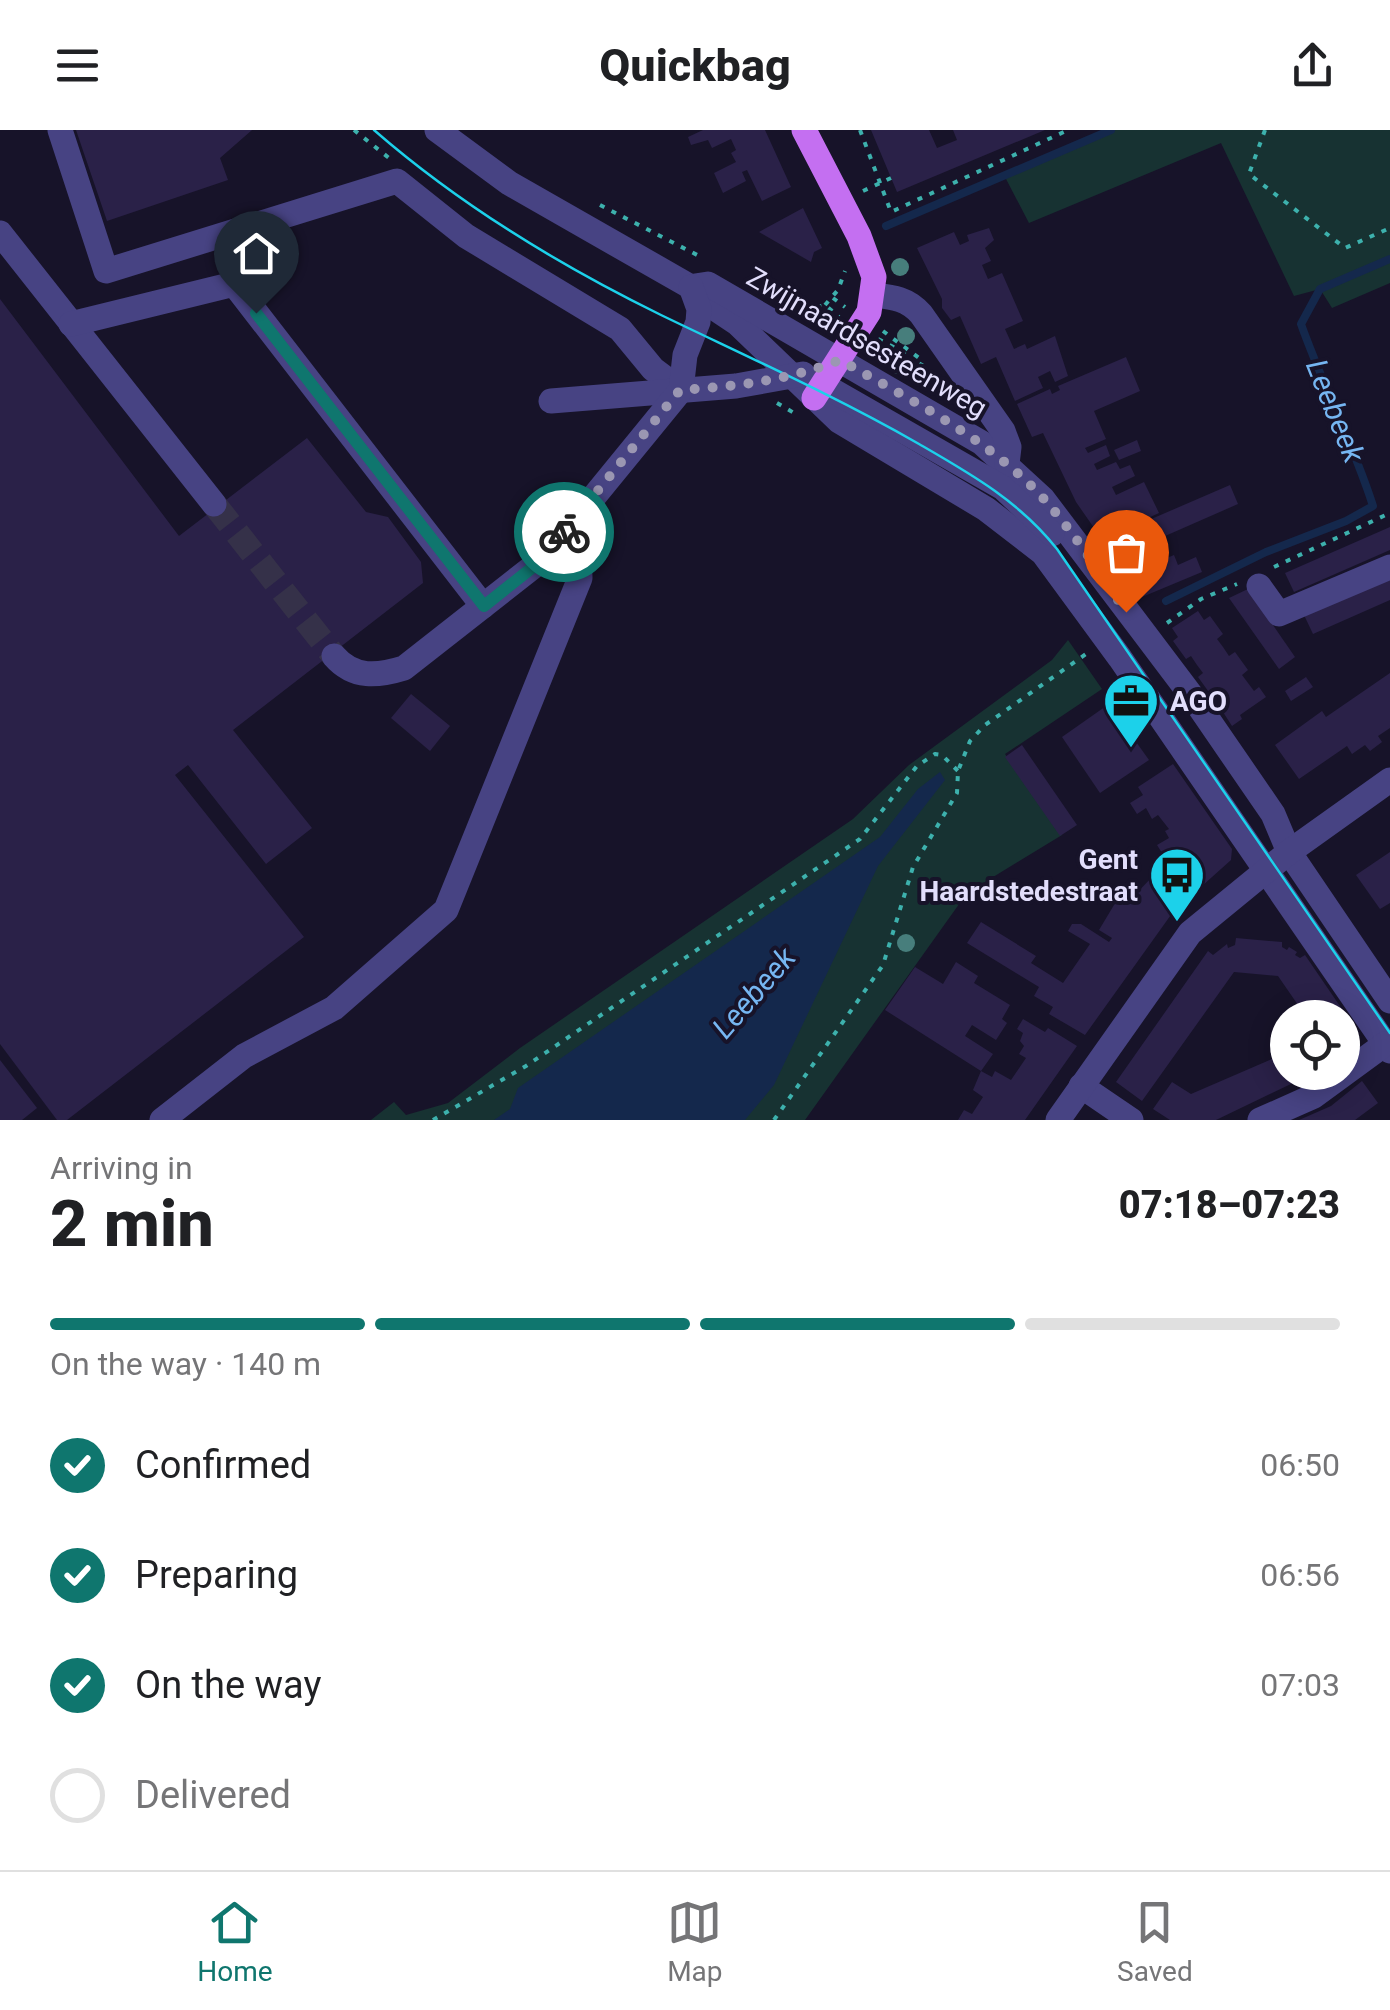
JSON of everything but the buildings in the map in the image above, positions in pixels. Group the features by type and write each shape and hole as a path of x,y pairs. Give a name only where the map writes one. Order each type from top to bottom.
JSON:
{"main road":[{"path":"804,130 869,258 874,276 873,294 860,330 818,391"}],"street":[{"path":"60,130 106,271 397,181 466,236 620,328 654,369 680,390"},
{"name":"Zwijnaardsesteenweg","path":"437,130 509,183 692,287 701,299 737,324 794,377 818,391 863,437 1014,527 1043,553 1107,641 1390,1001"},
{"path":"0,233 214,504"},
{"path":"71,324 234,284 484,606"},
{"name":"Zwijnaardsesteenweg","path":"692,287 708,284 982,443 1044,499 1194,699 1273,814 1278,861 1388,1041"},
{"path":"334,656 358,674 380,676 404,668 543,559 680,390 685,355 698,322 699,309 692,287"},
{"name":"Zwijnaardsesteenweg","path":"873,294 912,303 921,314 1003,430 1009,447 1006,464"},
{"path":"552,401 736,386 794,377 840,360"},
{"path":"818,391 985,476 1039,519 1062,546 1390,1017"},
{"path":"162,1120 244,1056 334,1008 446,910 580,578 578,514"},
{"path":"1255,582 1279,614 1390,566"},
{"path":"1058,1120 1190,933 1278,861 1390,780"},
{"path":"1260,1120 1314,1096 1388,1041"},
{"path":"1081,1086 1132,1120"}],"path":[{"path":"860,130 891,212 1068,130"},
{"path":"1265,130 1250,174 1345,248 1390,228"},
{"path":"879,184 891,178"},
{"path":"596,204 712,264"},
{"path":"798,310 825,305 838,290 846,267"},
{"path":"825,305 860,330"},
{"path":"1148,638 1201,599 1255,582 1390,513"},
{"path":"774,1120 883,965 914,867 957,793 958,771 970,741 985,725 1107,641"},
{"path":"432,1120 526,1066 860,839 917,766 936,754 958,771"}],"green space":[{"path":"1103,130 1390,130 1390,283 1332,308 1320,289 1294,296 1221,143 1029,223 1005,177"},
{"path":"1068,640 1102,689 1005,754 1062,835 967,893 805,1120 371,1120 394,1102 406,1115 448,1103 520,1048 853,819 909,765 1052,660"}],"water":[{"path":"940,772 945,780 878,866 774,1085 745,1120 494,1120 510,1109 518,1088 880,837 918,789"}],"waterway":[{"path":"886,226 1111,130"},
{"name":"Leebeek","path":"1166,601 1373,506 1301,324 1320,289 1390,259"}],"tunnel":[{"path":"214,504 334,656"}],"tram line":[{"path":"374,130 441,184 548,254 623,296 887,426 975,478 1027,517 1057,549 1390,1033"}],"way so far":[{"path":"564,532 680,390 794,377 840,360 982,443 1020,476 1070,530 1126,612"}],"place":[{"name":"AGO","path":"1131,750"},
{"name":"Gent Haardstedestraat","path":"1177,924"}],"route":[{"path":"256,313 484,606 543,559 564,532"}]}
